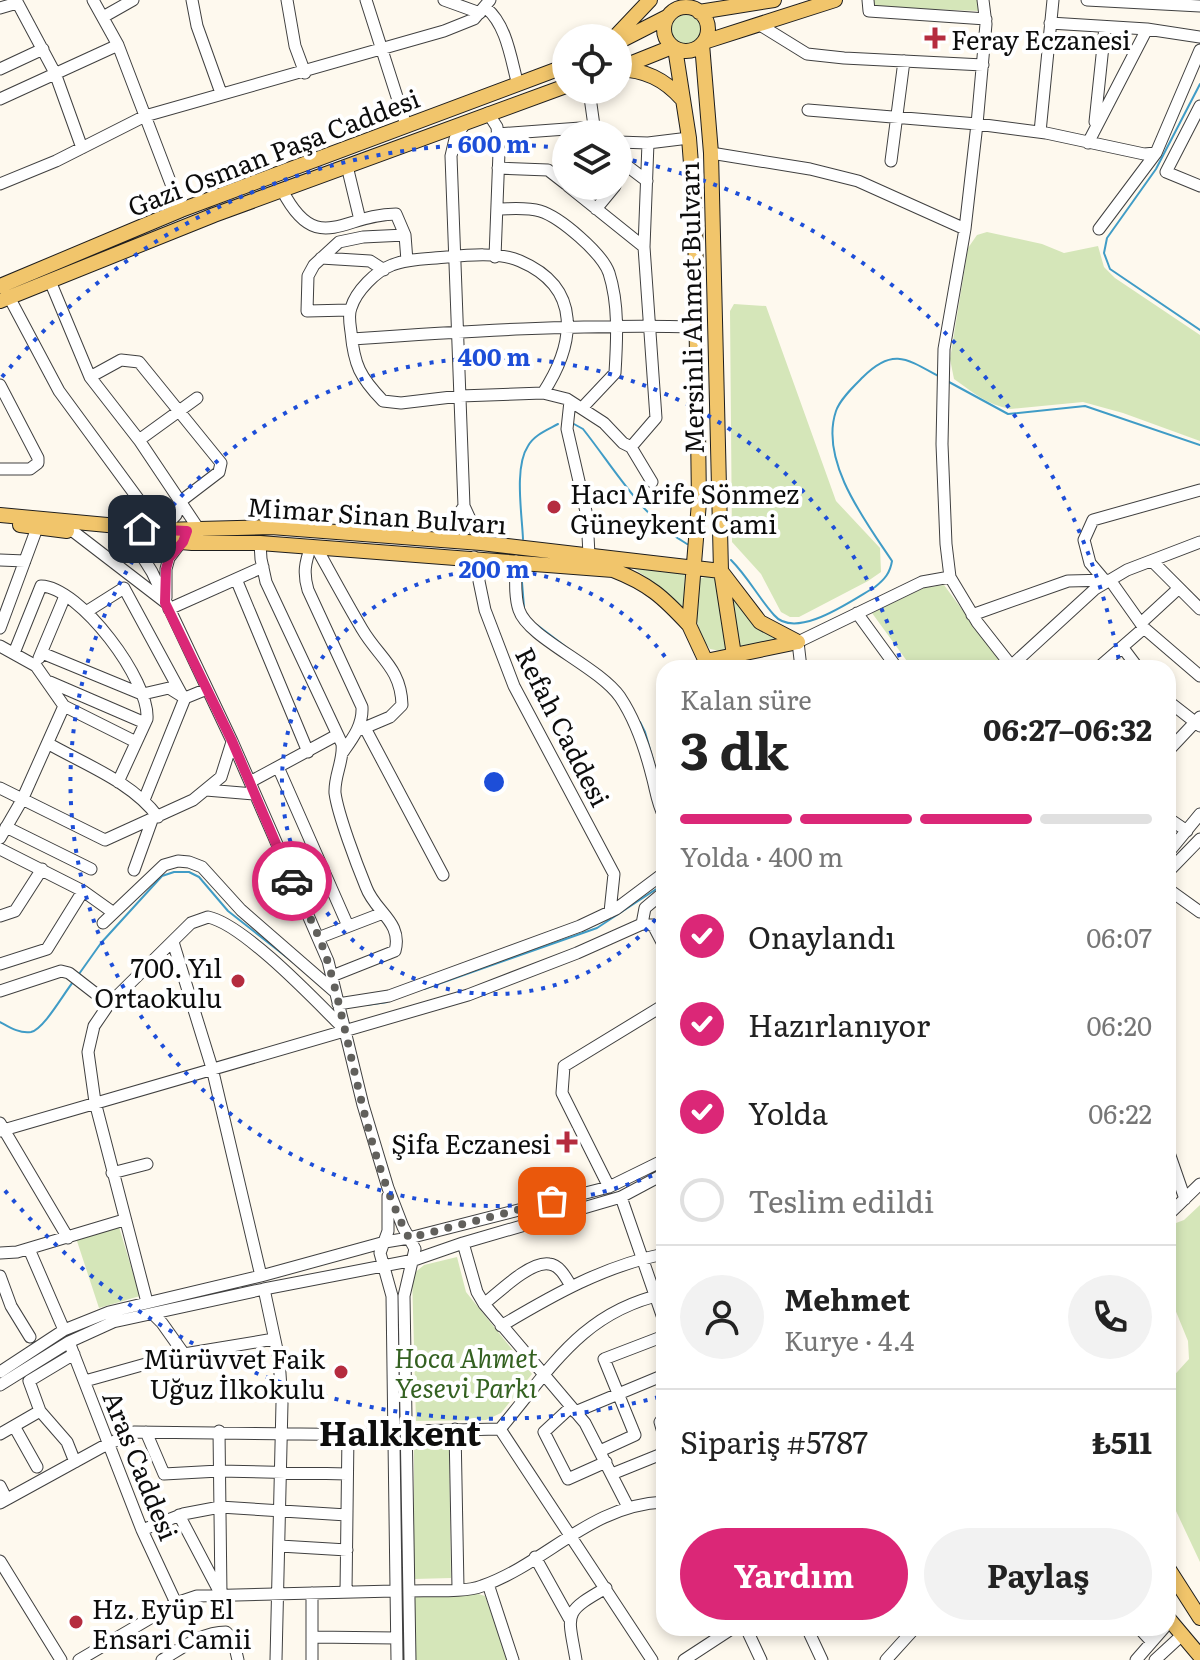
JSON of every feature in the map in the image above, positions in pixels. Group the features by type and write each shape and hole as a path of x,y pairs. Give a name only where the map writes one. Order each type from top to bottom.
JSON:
{"main road":[{"path":"630,24 650,0"},
{"path":"632,31 679,8 774,0"},
{"path":"632,64 673,48 686,52 703,43 835,0"},
{"path":"697,7 707,22 703,43"},
{"path":"669,11 663,28 673,48"},
{"name":"Mersinli Ahmet Bulvarı","path":"703,43 711,153 721,571"},
{"name":"Mersinli Ahmet Bulvarı","path":"673,48 689,138 695,215 699,502 693,568"},
{"path":"632,71 647,73 664,82 682,99"},
{"name":"Gazi Osman Paşa Caddesi","path":"3,295 181,210 552,72"},
{"name":"Gazi Osman Paşa Caddesi","path":"3,295 50,281 282,190 552,91"},
{"name":"Mimar Sinan Bulvarı","path":"0,515 157,535 271,527 481,543 693,568 689,625"},
{"name":"Mimar Sinan Bulvarı","path":"0,524 74,532 128,532"},
{"name":"Mimar Sinan Bulvarı","path":"190,534 260,543 613,570 641,581 667,602 689,625 705,660"},
{"path":"693,568 721,571 760,622 798,642"},
{"path":"721,571 735,660"},
{"path":"741,660 798,642"},
{"path":"1176,1581 1198,1615 1197,1631 1190,1636 1181,1636"},
{"path":"1176,1614 1181,1609 1198,1615"},
{"path":"1176,1631 1200,1656"}],"street":[{"path":"93,0 118,45 181,210"},
{"path":"103,17 133,0"},
{"path":"192,0 197,26 221,93"},
{"path":"287,0 295,46 305,73"},
{"path":"366,0 406,125"},
{"path":"444,0 485,7 493,14 503,33 518,85"},
{"path":"868,0 869,11 986,19"},
{"path":"983,0 986,19 977,124 965,229 944,349 942,444 950,577 972,615 1007,660"},
{"path":"1040,132 1053,0"},
{"path":"1087,0 1200,6"},
{"path":"0,8 16,1 55,73 82,148"},
{"path":"0,184 145,116 444,31 474,19 485,7"},
{"path":"1050,23 1147,29 1200,37"},
{"path":"760,25 807,54 983,65"},
{"path":"1094,131 1105,27"},
{"path":"1088,143 1147,29"},
{"path":"0,99 118,45"},
{"path":"0,69 43,49"},
{"path":"1099,229 1156,153 1200,50"},
{"path":"891,161 904,61"},
{"path":"1200,106 1166,172 1200,186"},
{"path":"808,110 977,124 1040,132 1144,154 1156,153"},
{"path":"488,113 497,127 495,257"},
{"path":"465,122 455,139 451,156 464,506 481,543"},
{"path":"440,132 455,139"},
{"path":"497,134 552,132"},
{"path":"632,142 689,138"},
{"path":"631,447 656,418 652,326 644,247 648,143"},
{"path":"711,153 810,169 858,181 965,229"},
{"path":"347,166 360,220"},
{"path":"498,168 548,170 552,173"},
{"path":"632,170 647,181"},
{"path":"282,190 297,215 326,230 376,214 396,214 405,235 407,261"},
{"path":"585,200 644,247"},
{"path":"596,209 603,200"},
{"path":"497,209 545,212 602,259 609,273 616,326 615,373 582,408"},
{"path":"349,310 307,311 308,276 321,258 339,242 363,237 405,235"},
{"path":"543,393 558,370 568,340 567,328 560,293 543,276 518,260 455,256 391,265 361,289 349,310 360,376 383,401 401,403 460,396 543,393 570,401 631,447 652,482"},
{"path":"321,258 370,261 384,270"},
{"path":"50,281 90,377 181,501 190,534 169,558 166,569 167,606"},
{"path":"3,295 59,391 157,535 176,515 181,501 222,468 180,410 139,362 121,360 90,377"},
{"path":"352,339 616,326 696,327"},
{"path":"0,386 36,449 38,463 30,469 0,469"},
{"path":"139,440 197,398"},
{"path":"570,401 567,429 587,516 589,555"},
{"path":"0,414 16,414"},
{"path":"1200,490 1093,520 1084,540 1090,563 1142,626 1200,676"},
{"path":"441,541 464,506"},
{"path":"0,628 37,528"},
{"path":"74,532 167,606"},
{"path":"128,532 232,741 318,938 332,976 363,1105 388,1188 415,1249 404,1296 410,1660"},
{"path":"1019,660 1107,581 1200,542"},
{"path":"260,543 266,582 343,752"},
{"path":"313,546 304,576 327,635 362,707 361,730 443,875"},
{"path":"313,546 364,633 389,665 401,687 402,705 390,717 361,730 343,752 335,779 336,796 366,889 376,907 396,930 395,951 332,976"},
{"name":"Refah Caddesi","path":"474,557 485,610 514,686 614,874 610,912"},
{"path":"0,560 25,561"},
{"path":"516,561 520,612 530,627 602,679 620,698 645,747 656,797"},
{"path":"1152,561 1200,609"},
{"path":"167,606 263,567"},
{"path":"800,660 798,642 922,582 950,577"},
{"path":"236,579 308,752"},
{"path":"972,615 1068,581 1107,581"},
{"path":"14,653 41,586 52,587 86,612 116,646 148,709 145,723 118,782"},
{"path":"86,612 124,588 183,697 144,800"},
{"path":"1108,660 1179,588"},
{"path":"0,592 13,592"},
{"path":"36,666 65,596"},
{"path":"857,613 891,660"},
{"path":"0,646 36,666 64,706 136,742"},
{"path":"1123,648 1132,660"},
{"path":"42,653 143,695 169,688 183,697"},
{"path":"47,680 145,723"},
{"path":"183,697 207,689"},
{"path":"64,706 49,744 3,833 91,869"},
{"path":"1176,707 1198,722 1176,743"},
{"path":"206,790 252,788 278,767 337,735"},
{"path":"0,788 105,840 155,819 206,790 221,777 232,741"},
{"path":"49,744 144,800 155,819"},
{"path":"278,767 348,926"},
{"path":"1176,844 1200,814"},
{"path":"134,870 155,819"},
{"path":"1176,823 1187,831"},
{"path":"1176,864 1200,840"},
{"path":"0,849 83,891 111,911"},
{"path":"103,923 164,865 189,862 202,867 241,910 335,991"},
{"path":"0,916 15,911 42,869"},
{"path":"338,1004 389,996 580,926 610,912 656,879"},
{"path":"0,964 47,949 83,891"},
{"path":"1176,895 1200,912"},
{"path":"642,924 645,908 656,899"},
{"path":"318,938 383,913"},
{"path":"147,1302 95,1102 88,1052 94,1026 109,1004 191,923 208,917 226,923 292,977 346,1030"},
{"path":"68,1238 1,1128 468,995 642,924 653,925 656,931"},
{"path":"173,942 212,1068 261,1276"},
{"path":"0,991 61,971 75,977 109,1004"},
{"path":"609,1187 562,1093 564,1066 656,1010"},
{"path":"112,1173 147,1164"},
{"path":"0,1372 109,1312 609,1187 656,1164"},
{"path":"1176,1173 1185,1199"},
{"path":"0,1385 67,1336 113,1322 414,1260 621,1197 656,1178"},
{"path":"1176,1207 1200,1184"},
{"path":"388,1188 388,1231 380,1253 392,1296 397,1660"},
{"path":"621,1197 656,1288"},
{"path":"0,1253 29,1249 124,1220"},
{"path":"463,1243 477,1292 484,1304 585,1423 628,1507"},
{"name":"Aras Caddesi","path":"29,1249 67,1336 142,1530 176,1603"},
{"path":"501,1326 571,1286 656,1255"},
{"path":"484,1304 538,1265 548,1263 558,1268 571,1286"},
{"path":"0,1276 11,1306 30,1337"},
{"path":"264,1289 279,1359 281,1475 276,1660"},
{"path":"500,1429 578,1336 604,1318 656,1296"},
{"path":"153,1314 184,1354"},
{"path":"85,1381 184,1354 274,1339"},
{"path":"656,1339 604,1359 617,1394 635,1435 568,1479 544,1432 573,1410 617,1394 656,1378"},
{"path":"74,1354 29,1381 40,1411 67,1442 75,1462"},
{"path":"0,1434 40,1411"},
{"path":"14,1426 37,1467"},
{"path":"455,1429 458,1588"},
{"path":"407,1431 500,1429"},
{"path":"500,1429 652,1660"},
{"path":"219,1431 221,1595"},
{"path":"0,1486 3,1501 134,1432 392,1435"},
{"path":"146,1432 164,1474 219,1471 281,1475 347,1474"},
{"path":"346,1592 348,1434"},
{"path":"612,1474 656,1456"},
{"path":"409,1591 479,1588 600,1518 628,1507 656,1503"},
{"path":"142,1530 179,1515 220,1507 347,1515"},
{"path":"179,1515 221,1595"},
{"path":"280,1546 347,1550"},
{"path":"535,1557 569,1618 576,1660"},
{"path":"0,1561 61,1660"},
{"path":"488,1584 513,1660"},
{"path":"569,1618 573,1609 606,1588"},
{"path":"79,1660 176,1603 197,1596 394,1591"},
{"path":"312,1593 312,1660"},
{"path":"162,1660 201,1637 216,1632 226,1632 233,1639 238,1660"},
{"path":"691,1658 722,1636"},
{"path":"750,1636 761,1660"},
{"path":"811,1636 822,1660"},
{"path":"886,1660 908,1636"},
{"path":"1146,1636 1151,1641"},
{"path":"1136,1660 1155,1636"},
{"path":"1155,1660 1181,1636"},
{"path":"312,1637 396,1638"}],"green space":[{"path":"872,0 978,0 980,11 871,7"},
{"path":"686,15 697,19 701,30 697,41 686,45 675,41 671,30 675,19"},
{"path":"987,232 1042,244 1064,253 1098,246 1104,267 1115,278 1200,335 1200,441 1083,402 1010,409 1002,407 980,397 954,379 950,359 968,248 977,235"},
{"path":"734,304 766,306 836,501 880,548 881,572 799,617 790,617 781,612 761,574 732,542 730,311"},
{"path":"629,565 685,571 684,608 656,584"},
{"path":"712,575 717,580 726,648 721,651 710,649 704,641 696,616 695,580"},
{"path":"944,585 999,660 906,660 872,613 924,588"},
{"path":"730,591 784,642 741,652"},
{"path":"1200,1205 1200,1562 1176,1511 1176,1373 1189,1359 1188,1341 1176,1312 1176,1223"},
{"path":"119,1227 140,1296 99,1308 76,1238"},
{"name":"Hoca Ahmet Yesevi Parkı","path":"457,1257 466,1292 532,1374 501,1413 486,1420 416,1421 412,1275 424,1265"},
{"path":"449,1436 451,1578 414,1579 414,1438"},
{"path":"416,1596 485,1596 508,1660 416,1660 414,1601"}],"waterway":[{"path":"1200,84 1156,169 1107,238 1104,253 1110,269 1200,330"},
{"path":"731,560 774,615 784,622 810,621 824,616 879,584 892,561 858,510 839,470 832,430 836,411 852,389 882,362 891,359 908,361 938,376"},
{"path":"949,382 1008,414 1085,406 1200,445"},
{"path":"523,539 520,491 524,455 534,439 558,424"},
{"path":"574,424 583,429 643,507 687,544"},
{"path":"521,570 524,607"},
{"path":"537,625 570,650"},
{"path":"640,722 656,770"},
{"path":"79,974 101,943 162,876 174,872 189,872 199,877 228,911 298,966"},
{"path":"424,989 597,928 656,889"},
{"path":"0,1022 15,1030 31,1032 48,1018 73,982"},
{"path":"366,1005 387,1002"}],"way so far":[{"path":"292,881 328,961 363,1105 388,1188 409,1238 552,1201"}],"place":[{"name":"Feray Eczanesi","path":"935,38"},
{"name":"Hacı Arife Sönmez Güneykent Cami","path":"554,507"},
{"name":"700. Yıl Ortaokulu","path":"238,981"},
{"name":"Şifa Eczanesi","path":"567,1142"},
{"name":"Mürüvvet Faik Uğuz İlkokulu","path":"341,1372"},
{"name":"Hz. Eyüp El Ensari Camii","path":"76,1622"}],"district":[{"name":"Halkkent","path":"400,1431"}],"route":[{"path":"142,529 187,531 183,542 169,558 165,603 232,741 292,881"}]}
